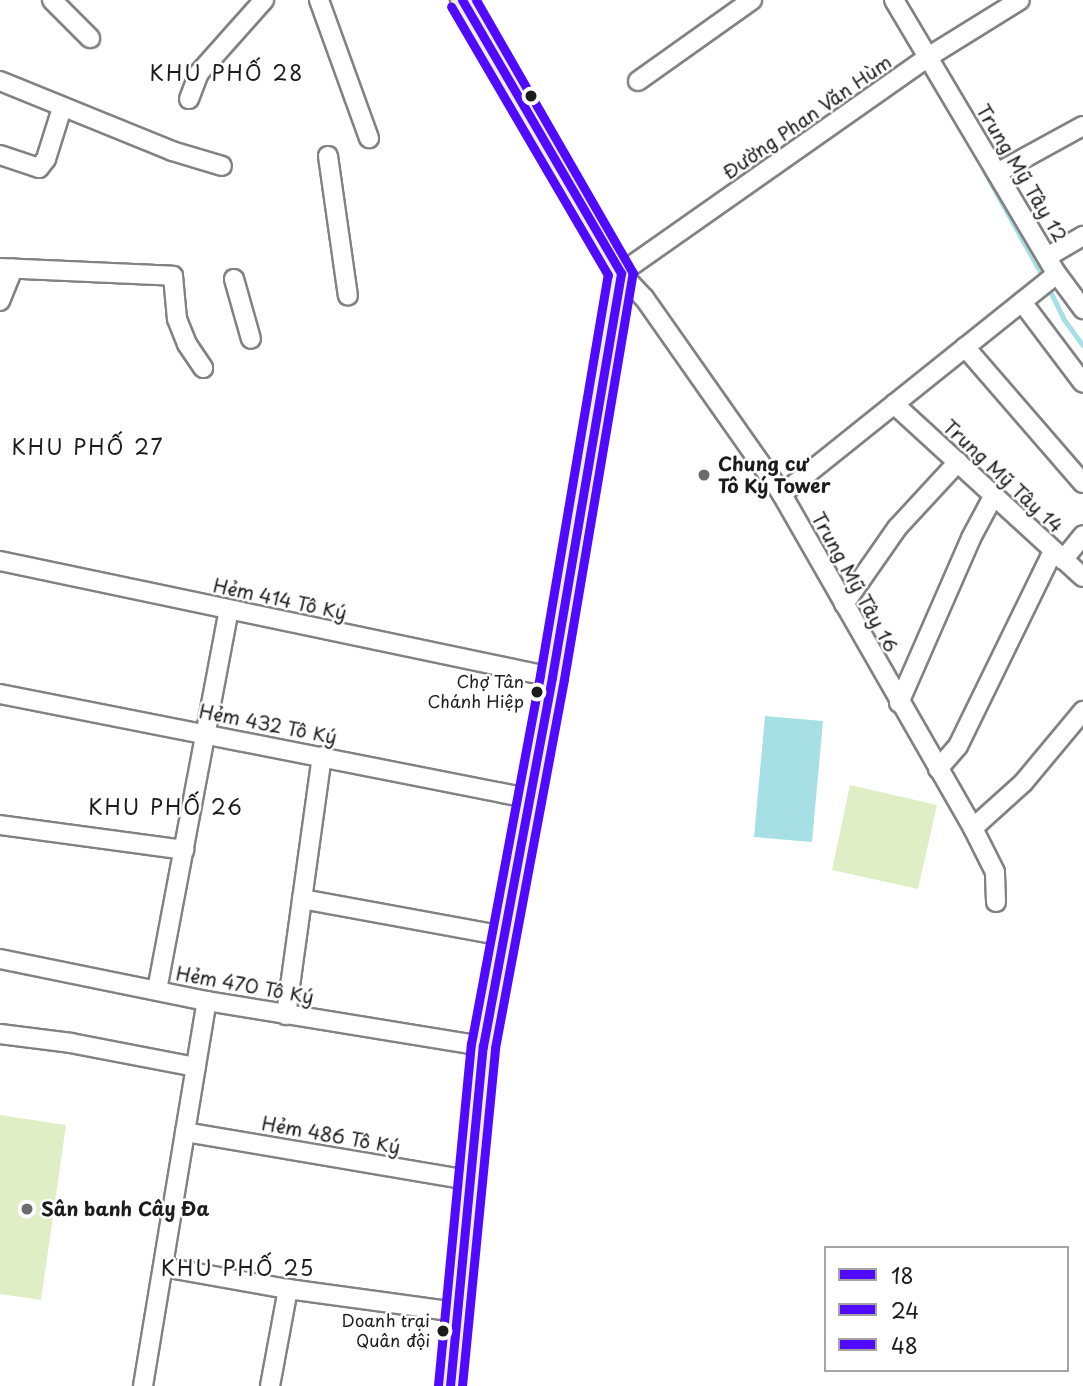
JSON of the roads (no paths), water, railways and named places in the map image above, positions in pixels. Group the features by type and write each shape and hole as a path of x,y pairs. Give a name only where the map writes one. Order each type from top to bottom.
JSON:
{"main road":[{"path":"450,1386 483,1046 527,798 552,677 621,273 462,0"}],"street":[{"path":"52,0 90,38"},
{"path":"189,99 204,66 264,0"},
{"path":"320,0 369,138"},
{"path":"638,81 752,0"},
{"name":"Trung Mỹ Tây 12","path":"894,0 1047,257 1049,280 1081,304"},
{"name":"Đường Phan Văn Hùm","path":"621,273 928,57 1020,0"},
{"path":"0,81 173,151 222,166"},
{"path":"0,155 39,168 46,159 62,108"},
{"path":"997,173 1083,126"},
{"path":"328,156 348,296"},
{"path":"1047,257 1083,236"},
{"path":"0,301 7,268 173,276 177,318 187,344 203,368"},
{"name":"Trung Mỹ Tây 16","path":"621,273 644,298 782,494 899,703 973,828 995,872 996,902"},
{"path":"234,279 251,340"},
{"path":"782,494 1049,280"},
{"path":"1022,302 1083,383"},
{"path":"965,347 1083,483"},
{"name":"Trung Mỹ Tây 14","path":"894,404 1083,578"},
{"path":"844,604 897,528 958,462"},
{"path":"899,703 971,538 994,495"},
{"path":"937,768 958,746 1058,556 1083,535"},
{"name":"Hẻm 414 Tô Ký","path":"0,561 552,677"},
{"path":"157,990 229,610"},
{"name":"Hẻm 432 Tô Ký","path":"0,694 207,732 527,798"},
{"path":"973,828 1023,783 1083,711"},
{"path":"286,1015 322,756"},
{"path":"0,825 184,850"},
{"path":"302,899 503,936"},
{"name":"Hẻm 470 Tô Ký","path":"0,958 206,1001 483,1046"},
{"path":"143,1386 206,1001"},
{"path":"0,1034 71,1043 196,1067"},
{"name":"Hẻm 486 Tô Ký","path":"185,1132 469,1180"},
{"path":"163,1267 288,1289 457,1312"},
{"path":"270,1386 288,1289"}],"water":[{"path":"765,716 823,721 812,842 754,837"}],"waterway":[{"path":"985,172 1044,278"},
{"path":"1048,286 1064,319 1083,345"}],"place":[{"name":"Chung cư Tô Ký Tower","path":"704,475"},
{"name":"Chợ Tân Chánh Hiệp","path":"537,692"},
{"name":"Sân banh Cây Đa","path":"27,1209"},
{"name":"Doanh trại Quân đội","path":"443,1331"}],"district":[{"name":"KHU PHỐ 28","path":"227,72"},
{"name":"KHU PHỐ 27","path":"88,446"},
{"name":"KHU PHỐ 26","path":"166,806"},
{"name":"KHU PHỐ 25","path":"238,1267"}]}
